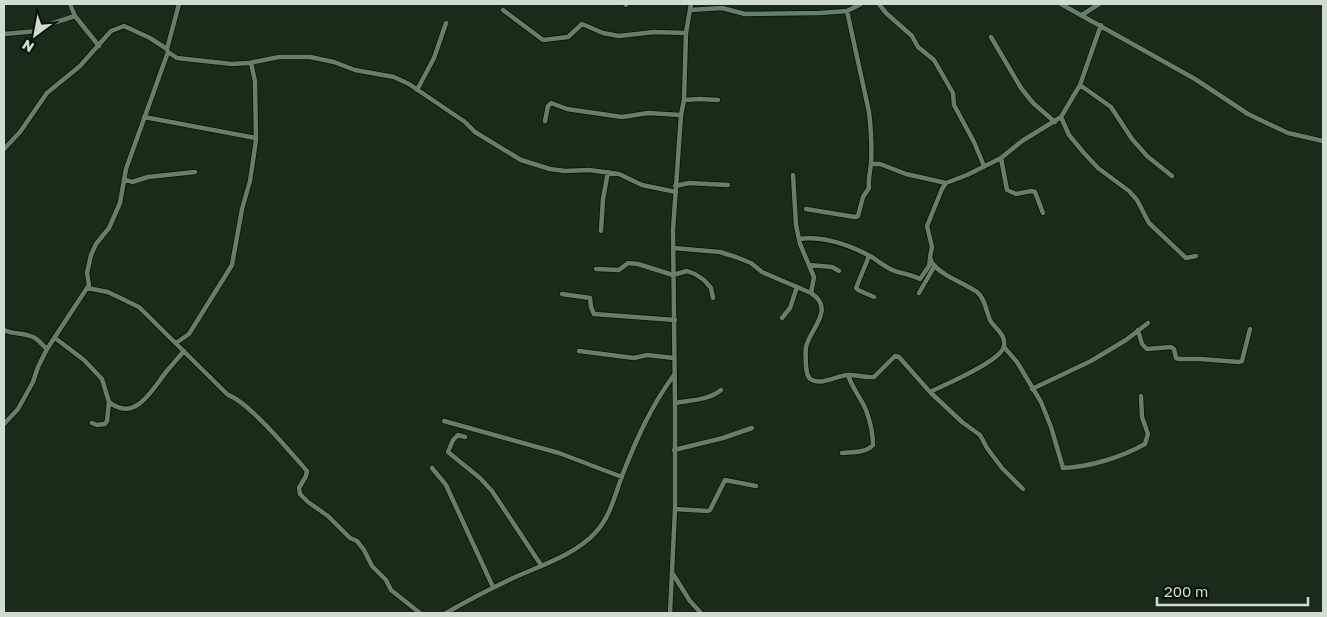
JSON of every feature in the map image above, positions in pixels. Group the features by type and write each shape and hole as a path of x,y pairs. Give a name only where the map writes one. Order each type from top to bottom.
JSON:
{"street":[{"path":"70,4 75,16 99,46"},
{"path":"4,424 18,409 33,382 47,350 89,284 87,273 91,255 93,249 109,228 120,203 126,169 167,50 179,4"},
{"path":"670,613 675,509 674,450 676,402 673,248 680,115 684,100 686,33 691,4"},
{"path":"690,10 722,8 745,14 847,11 861,4"},
{"path":"878,4 912,36 918,47 934,60 953,93 954,105 974,142 984,166"},
{"path":"1061,4 1195,79 1248,114 1288,133 1323,141"},
{"path":"1082,15 1099,4"},
{"path":"503,10 543,40 568,37 582,24 603,33 619,36 654,32 686,33"},
{"path":"806,209 855,217 858,216 863,197 870,188 868,182 871,164 869,112 847,11"},
{"path":"4,34 38,31 41,27 75,16"},
{"path":"417,90 434,58 446,23"},
{"path":"799,239 823,240 869,256 898,272 909,274 920,280 929,266 932,247 927,226 946,183 1001,158 1061,117 1080,85 1101,25"},
{"path":"4,149 20,132 47,93 73,73 99,46 110,31 124,26 150,38 177,58 232,64 251,63 279,57 310,57 334,62 355,70 394,77 465,122 475,132 521,160 550,170 608,172 619,174 642,185 676,189 689,182 728,185"},
{"path":"991,37 1020,88 1033,103 1055,122"},
{"path":"176,343 189,334 232,265 253,163 256,138 255,81 251,63"},
{"path":"1080,85 1111,107 1132,139 1147,156 1172,176"},
{"path":"684,100 718,100"},
{"path":"545,121 548,106 551,103 567,109 622,117 648,113 680,115"},
{"path":"144,117 256,138"},
{"path":"1061,117 1069,135 1098,168 1129,191 1137,200 1149,223 1186,258 1196,256"},
{"path":"1001,158 1007,190 1016,194 1035,192 1043,213"},
{"path":"871,164 880,164 906,174 946,183"},
{"path":"124,179 132,182 148,177 195,172"},
{"path":"601,231 602,199 608,172"},
{"path":"793,175 796,226 814,277 812,293"},
{"path":"673,248 720,252 736,257 751,263 762,272 812,293 819,298 822,315 806,346 808,376 811,380 817,381 848,375 874,377 895,356 899,357 930,392 980,436 1002,468 1023,489"},
{"path":"869,256 856,288 874,297"},
{"path":"930,257 934,267 979,293 990,320 1000,331 1004,340 1004,347 997,358 930,392"},
{"path":"596,269 619,270 628,263 638,264 673,275 686,272 699,276 711,288 713,298"},
{"path":"809,265 832,267 839,271"},
{"path":"919,293 934,267"},
{"path":"87,288 108,292 139,307 228,395 237,398 307,471 299,488 300,494 328,516 350,538 357,541 372,566 386,580 391,590 420,613"},
{"path":"782,318 790,308 797,288"},
{"path":"562,294 590,298 594,314 675,320"},
{"path":"1032,389 1091,361 1148,324"},
{"path":"1138,330 1142,344 1147,349 1171,347 1174,349 1176,358 1179,359 1238,362 1242,361 1250,329"},
{"path":"4,330 12,334 25,334 36,338 47,350"},
{"path":"55,338 77,354 102,379 109,402 107,421 105,424 92,424"},
{"path":"1004,347 1017,362 1041,402 1051,427 1063,468 1079,467 1110,458 1145,444 1148,434 1142,418 1142,396"},
{"path":"579,351 634,358 647,355 674,358"},
{"path":"109,402 115,407 126,409 135,407 149,397 173,363 184,352"},
{"path":"446,613 493,587 541,566 584,544 598,530 607,515 644,422 660,394 674,375"},
{"path":"842,453 862,451 870,448 873,444 866,409 855,392 848,375"},
{"path":"676,402 704,398 721,390"},
{"path":"444,421 559,453 622,476"},
{"path":"674,450 752,428"},
{"path":"465,437 458,435 453,440 448,452 486,484 541,566"},
{"path":"432,468 446,485 493,587"},
{"path":"675,509 710,510 725,480 756,486"},
{"path":"672,573 690,601 701,613"}]}
